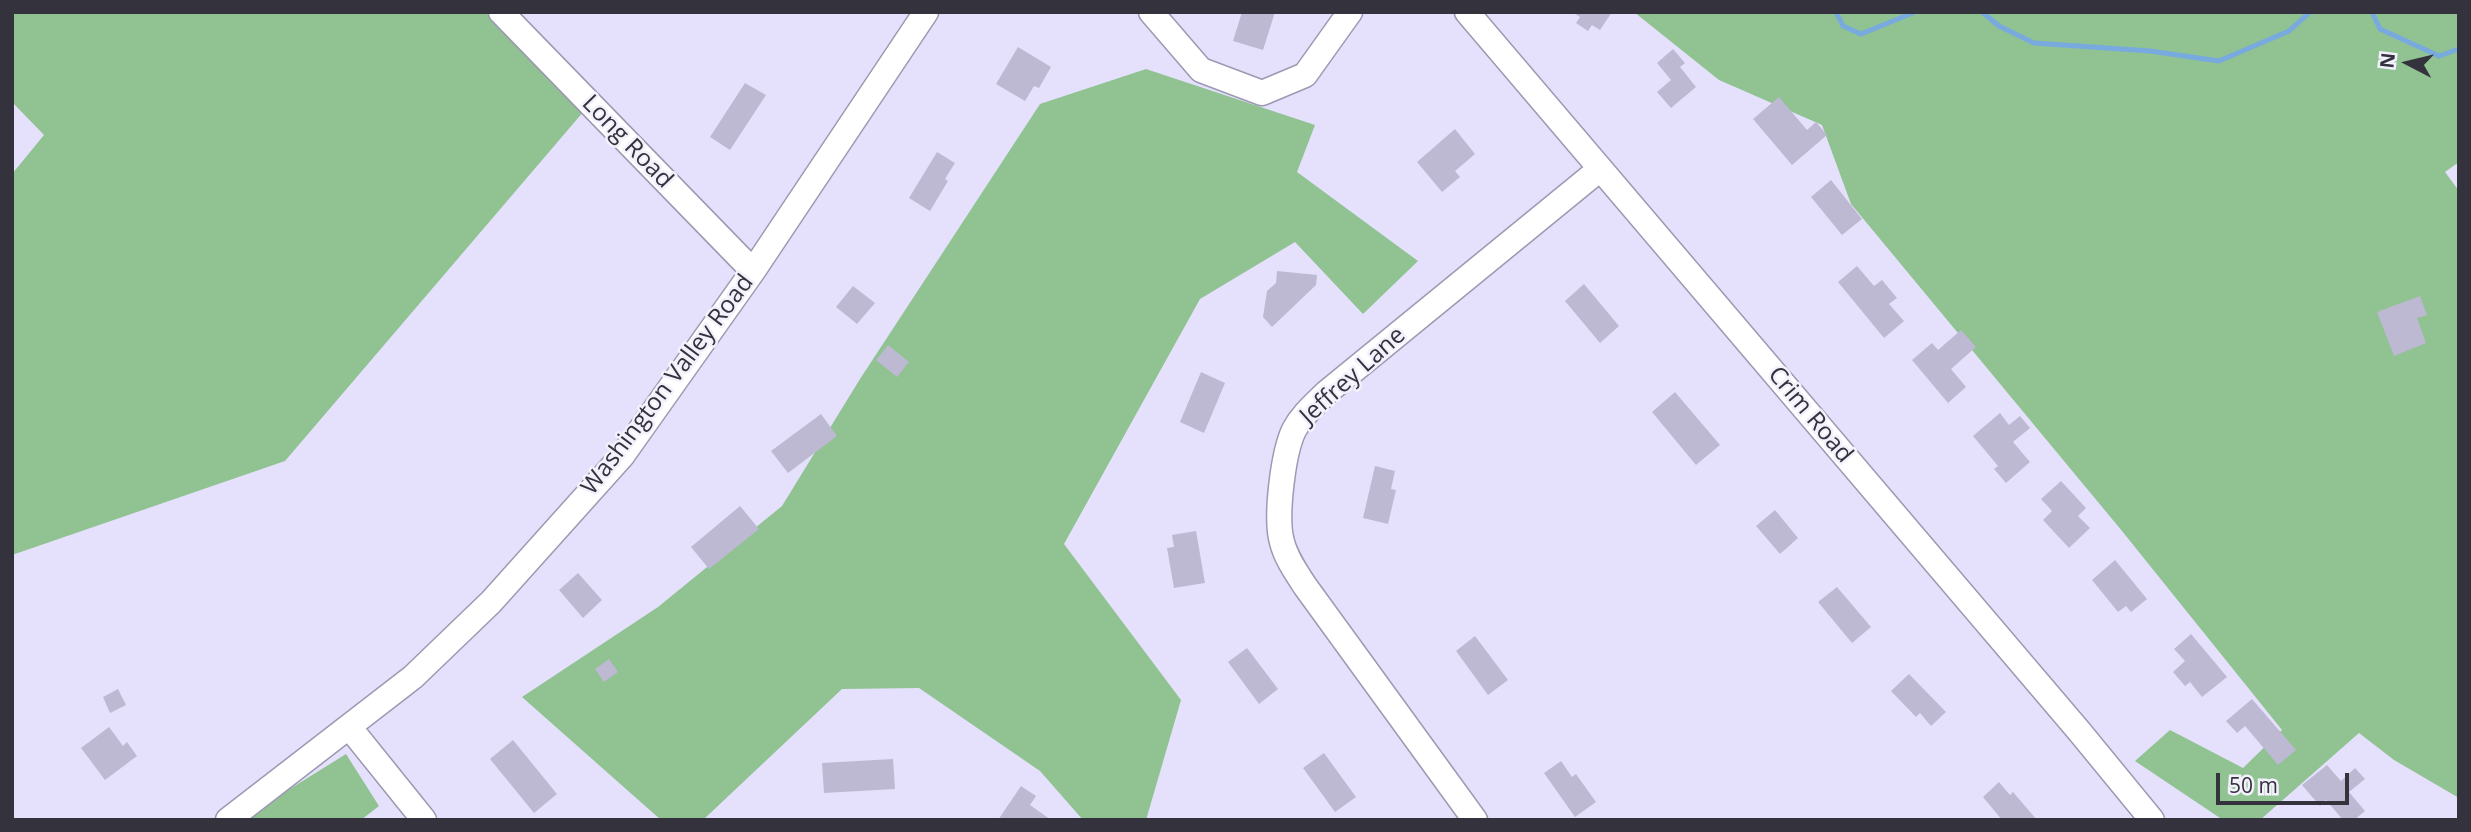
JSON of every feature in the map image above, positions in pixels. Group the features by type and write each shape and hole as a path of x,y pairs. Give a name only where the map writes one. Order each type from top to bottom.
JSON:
{"street":[{"name":"Long Road","path":"501,12 753,271"},
{"name":"Washington Valley Road","path":"229,820 350,728 423,668 491,602 622,456 753,271 926,12"},
{"path":"1151,12 1201,70 1262,93 1305,75 1350,12"},
{"name":"Crim Road","path":"1466,12 2061,709 2152,820"},
{"name":"Jeffrey Lane","path":"1475,820 1305,586 1289,560 1281,541 1279,520 1286,449 1295,428 1326,393 1600,169"},
{"path":"350,728 424,820"}],"green space":[{"path":"12,12 501,12 590,104 285,461 12,555 12,174 44,135 12,102"},
{"path":"1634,12 2459,12 2459,162 2445,172 2459,191 2459,798 2394,760 2359,733 2260,820 2223,820 2135,761 2170,730 2243,768 2282,730 2122,531 1851,204 1822,125 1719,80"},
{"path":"1146,69 1315,125 1297,172 1418,261 1363,314 1295,242 1200,299 1064,544 1181,700 1146,820 1083,820 1040,771 919,688 842,689 703,820 661,820 522,697 658,607 782,506 860,379 1040,104"},
{"path":"346,754 379,806 361,820 240,820"}],"building":[{"path":"1242,12 1275,12 1263,50 1233,41"},
{"path":"1572,12 1612,12 1600,30 1592,25 1588,31 1576,23 1580,17"},
{"path":"1018,47 1051,67 1039,88 1034,86 1025,101 996,84"},
{"path":"1673,49 1685,63 1680,67 1696,87 1671,108 1657,92 1671,80 1657,63"},
{"path":"745,83 766,95 730,150 710,137"},
{"path":"1779,97 1807,130 1816,122 1827,135 1792,165 1753,119"},
{"path":"1455,129 1475,154 1455,171 1460,177 1442,192 1417,162"},
{"path":"937,152 955,163 945,179 948,181 930,211 909,198"},
{"path":"1831,180 1862,219 1842,235 1811,197"},
{"path":"1857,266 1874,286 1882,280 1897,298 1889,304 1904,321 1884,338 1838,282"},
{"path":"1277,271 1317,275 1316,285 1272,327 1263,317 1267,291 1276,283"},
{"path":"1584,284 1619,326 1600,343 1565,301"},
{"path":"853,286 875,303 857,324 836,307"},
{"path":"2420,296 2427,315 2417,318 2426,343 2394,356 2377,312"},
{"path":"1961,330 1976,347 1951,369 1966,387 1948,403 1912,360 1932,343 1938,350"},
{"path":"888,345 909,362 897,377 876,360"},
{"path":"1201,372 1225,383 1204,433 1180,422"},
{"path":"1675,392 1720,445 1696,465 1652,412"},
{"path":"2000,413 2009,425 2020,416 2030,428 2013,442 2030,462 2006,483 1994,469 1998,466 1973,436"},
{"path":"821,414 837,436 788,473 771,451"},
{"path":"1375,466 1395,471 1391,489 1396,490 1388,524 1363,518"},
{"path":"2061,481 2086,508 2078,516 2090,528 2069,548 2043,520 2052,511 2041,499"},
{"path":"740,506 759,529 709,569 691,547"},
{"path":"1775,510 1798,538 1780,554 1756,526"},
{"path":"1196,531 1205,583 1174,588 1167,548 1174,547 1172,535"},
{"path":"2115,560 2147,599 2131,612 2126,606 2118,612 2092,580"},
{"path":"578,573 602,600 583,618 559,590"},
{"path":"1837,587 1871,627 1852,643 1818,602"},
{"path":"2191,634 2227,677 2202,697 2190,682 2185,686 2173,672 2185,661 2174,649"},
{"path":"1475,636 1508,680 1488,695 1456,651"},
{"path":"1247,648 1278,689 1259,704 1228,662"},
{"path":"609,659 618,672 604,682 595,669"},
{"path":"1909,674 1946,712 1931,726 1920,713 1916,717 1891,691"},
{"path":"118,689 126,705 110,713 103,697"},
{"path":"2252,699 2296,750 2278,765 2245,726 2237,733 2226,721"},
{"path":"109,727 123,746 127,742 137,756 105,780 81,748"},
{"path":"513,740 557,794 534,813 490,759"},
{"path":"1324,753 1356,797 1335,812 1303,768"},
{"path":"893,759 895,789 824,793 822,763"},
{"path":"1561,761 1572,777 1576,774 1596,802 1575,817 1544,773"},
{"path":"2327,765 2341,781 2355,768 2365,779 2349,792 2365,811 2354,820 2343,820 2326,800 2320,806 2302,785"},
{"path":"1999,782 2010,795 2013,792 2037,820 2002,820 1983,797"},
{"path":"1021,786 1036,796 1030,805 1051,820 998,820"}],"waterway":[{"path":"1836,12 1843,26 1861,34 1915,12"},
{"path":"1982,12 1999,26 2034,43 2150,51 2219,61 2289,31 2310,12"},
{"path":"2372,12 2380,29 2439,56 2459,49"}]}
